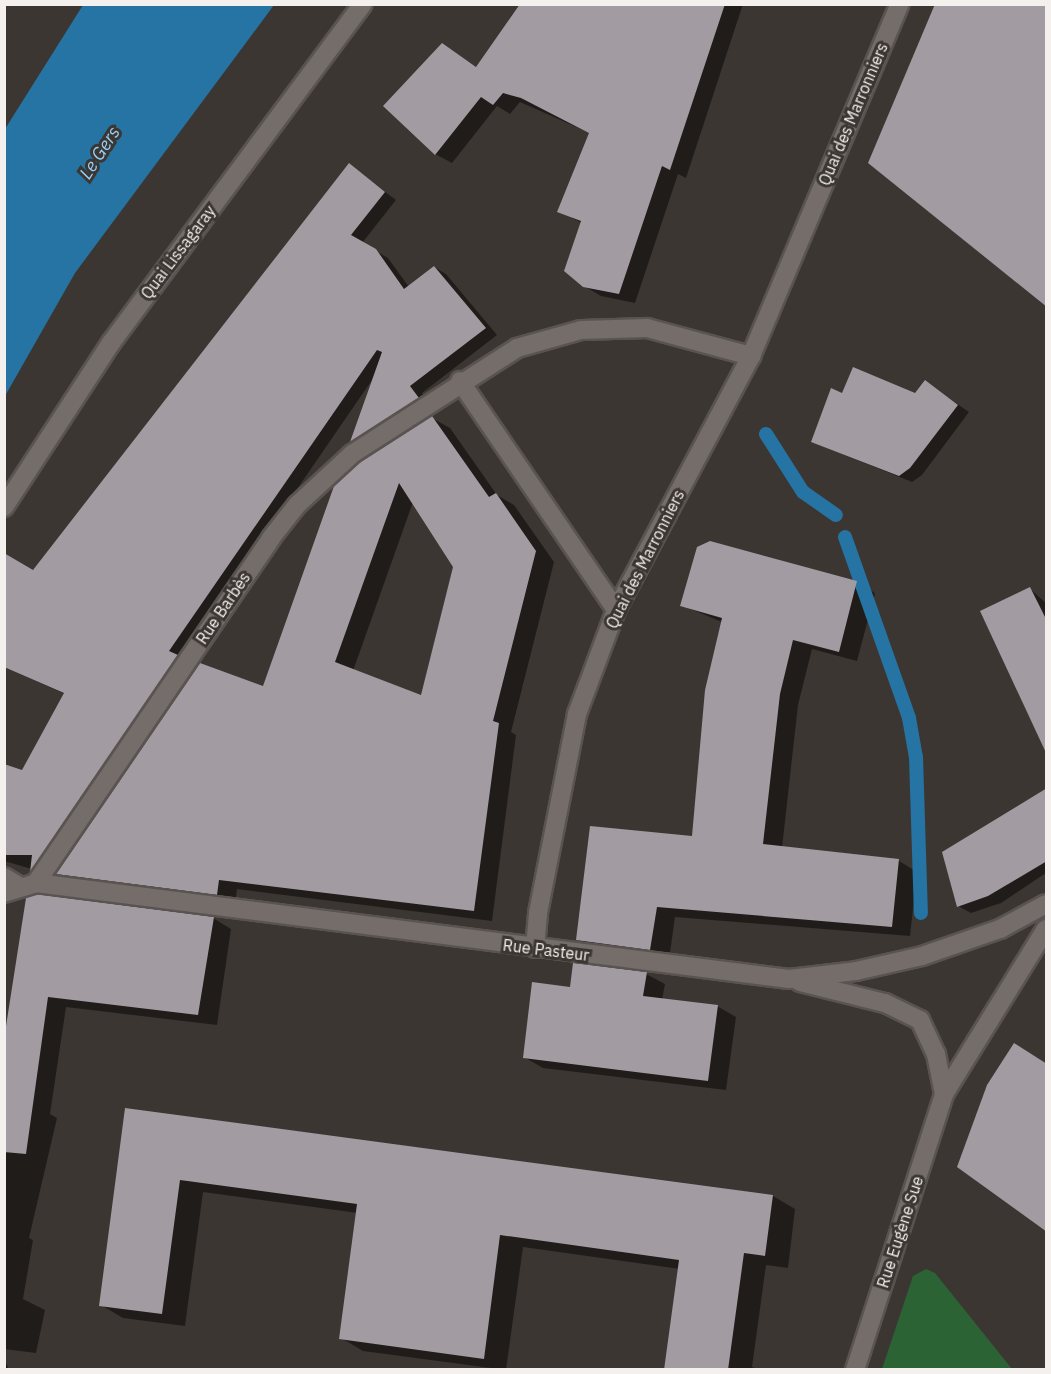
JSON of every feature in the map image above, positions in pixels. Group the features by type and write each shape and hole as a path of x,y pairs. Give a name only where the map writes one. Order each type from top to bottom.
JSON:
{"street":[{"name":"Quai Lissagaray","path":"4,507 111,343 363,4"},
{"name":"Quai des Marronniers","path":"535,948 538,913 577,714 616,610 751,356 900,4"},
{"name":"Rue Barbès","path":"16,885 297,505 352,454 460,381 517,348 570,333 647,328 751,356"},
{"path":"460,381 616,610"},
{"name":"Rue Pasteur","path":"16,885 789,979 856,971 922,956 1000,929 1047,904"},
{"name":"Rue Eugène Sue","path":"855,1370 944,1094 1047,929"},
{"name":"Rue Eugène Sue","path":"789,979 885,1003 920,1020 936,1054 944,1094"}],"green space":[{"path":"926,1269 935,1273 1012,1369 882,1369 913,1276"}],"water":[{"name":"Le Gers","path":"83,5 274,5 75,273 5,396 5,129"}],"building":[{"path":"520,4 725,4 670,170 662,166 619,294 583,287 564,271 581,221 557,212 589,133 521,98 503,93 493,105 481,97 435,155 383,106 442,43 476,67"},
{"path":"935,4 1047,4 1047,307 868,163"},
{"path":"349,163 385,192 351,235 376,249 404,289 434,266 486,328 410,386 419,398 350,442 382,352 377,350 169,651 178,655 30,872 32,855 4,855 4,764 22,770 64,693 4,667 4,553 33,570"},
{"path":"853,367 915,393 925,380 958,405 910,468 899,476 811,442 831,388 842,393"},
{"path":"432,416 489,497 496,493 536,551 493,721 499,723 474,911 219,880 217,895 56,874 200,663 263,686 334,486 359,463","holes":["399,483 453,567 421,695 335,662"]},
{"path":"710,541 857,581 839,652 793,640 780,694 763,844 899,859 892,927 657,907 650,950 576,940 590,826 692,836 705,690 722,618 680,606 697,547"},
{"path":"1030,587 1047,621 1047,755 980,611"},
{"path":"1047,788 1047,861 988,896 957,907 942,852"},
{"path":"37,894 214,917 198,1015 48,997 26,1154 4,1152 4,1039 26,898"},
{"path":"573,963 647,972 643,996 718,1005 708,1081 523,1058 532,982 570,987"},
{"path":"1014,1043 1047,1064 1047,1232 957,1167 987,1085"},
{"path":"125,1108 773,1195 765,1256 744,1253 728,1370 664,1370 679,1260 500,1235 484,1359 339,1339 357,1204 180,1180 162,1314 99,1306"}],"waterway":[{"path":"766,434 803,492 836,515"},
{"path":"845,537 909,718 916,757 921,913"}]}
